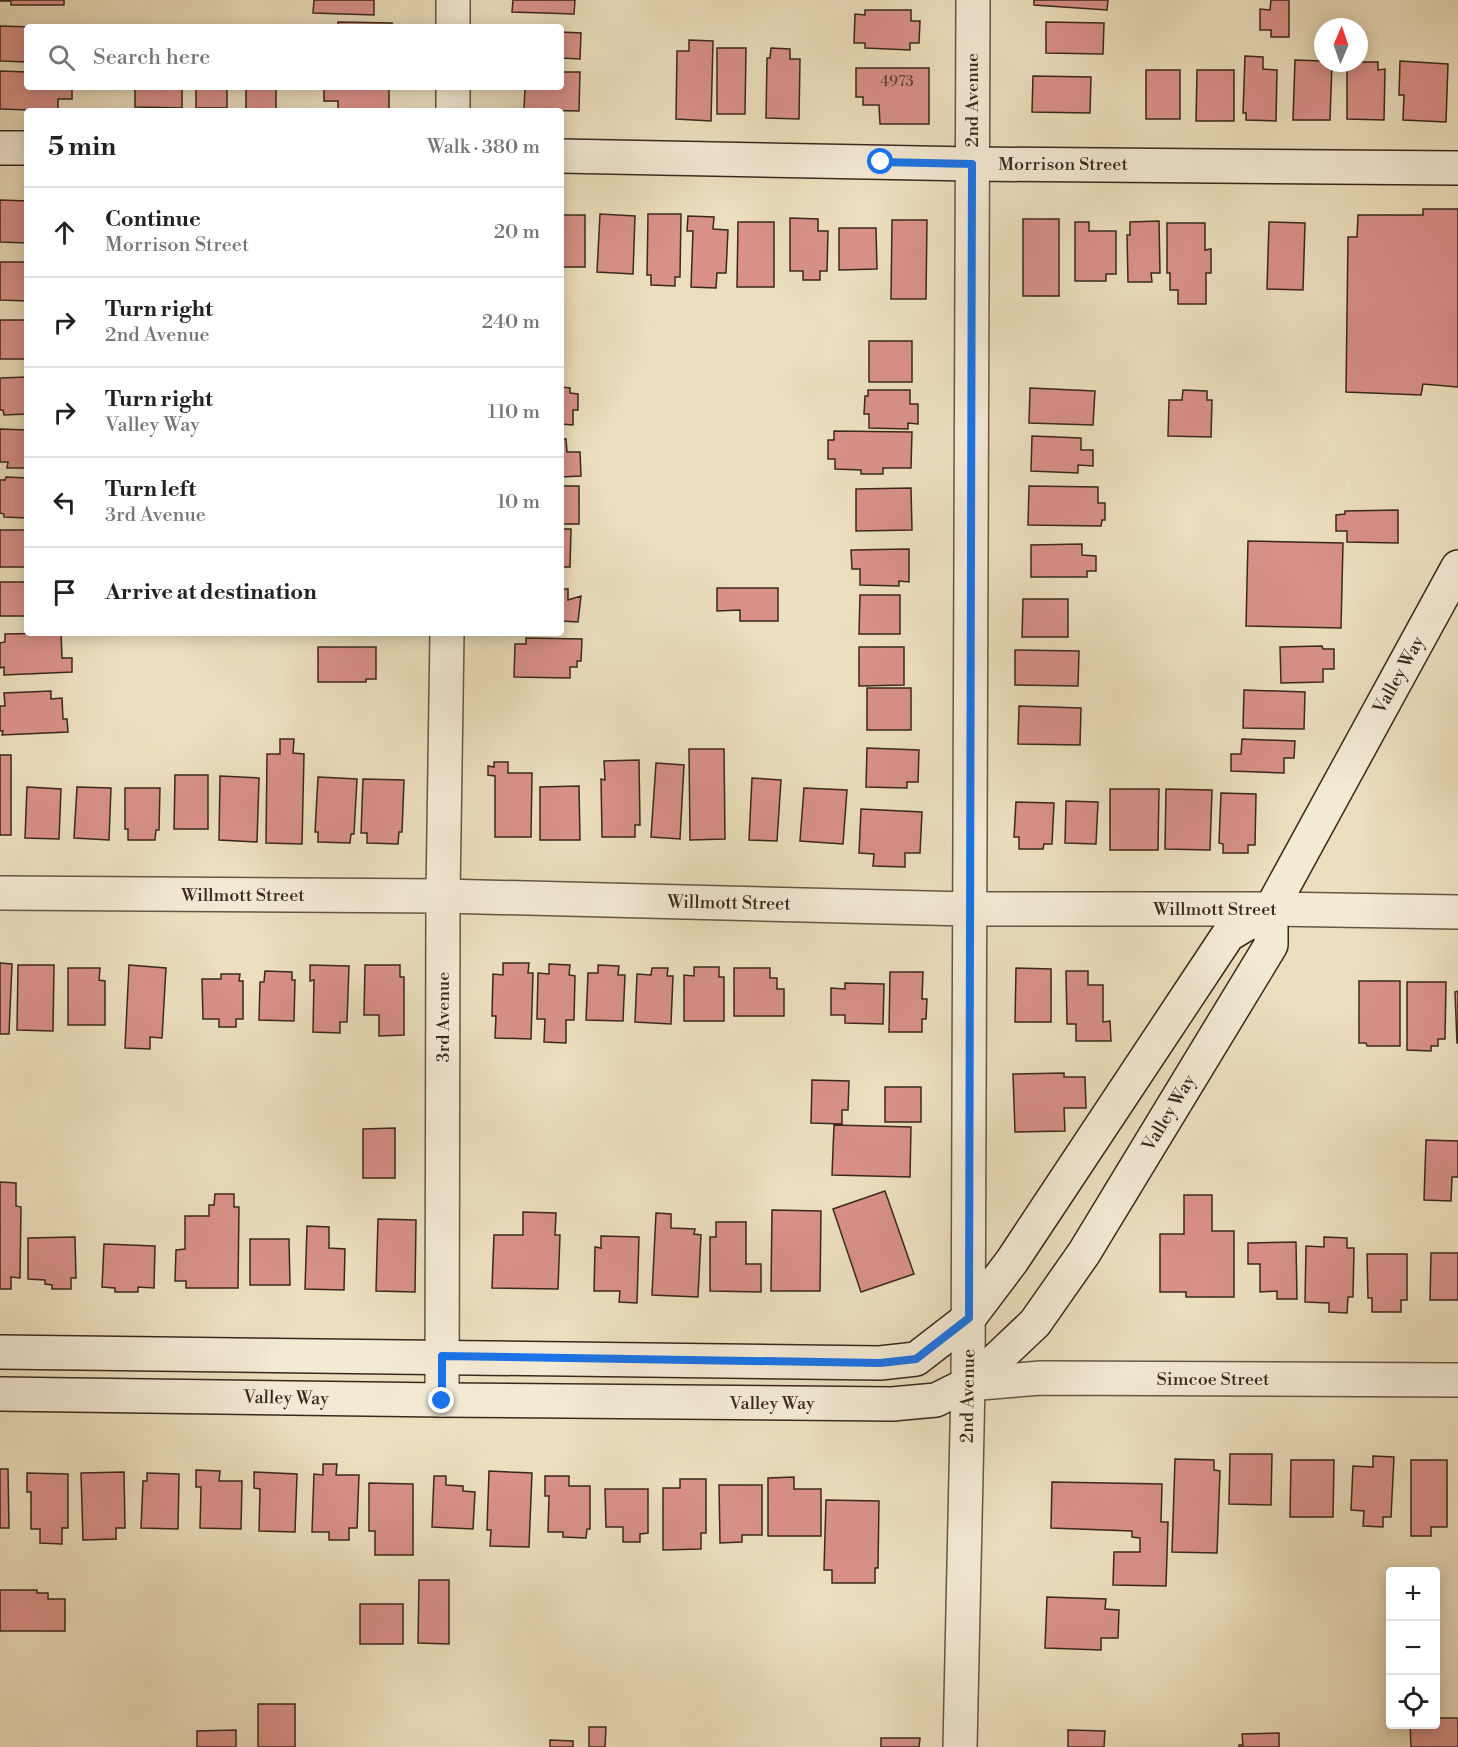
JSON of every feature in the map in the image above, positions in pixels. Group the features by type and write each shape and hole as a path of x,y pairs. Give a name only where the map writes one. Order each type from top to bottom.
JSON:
{"street":[{"path":"453,0 453,24"},
{"name":"2nd Avenue","path":"960,1747 969,1318 973,0"},
{"path":"453,90 453,108"},
{"path":"0,148 24,148"},
{"name":"Morrison Street","path":"564,156 972,164 1458,168"},
{"name":"Valley Way","path":"0,1352 880,1363 916,1359 969,1318 1012,1261 1228,935 1270,909 1458,567"},
{"name":"3rd Avenue","path":"442,1401 443,896 447,636"},
{"name":"Willmott Street","path":"0,893 443,896 969,909 1270,909 1458,912"},
{"name":"Valley Way","path":"0,1394 442,1401 892,1404 936,1400 968,1384 1035,1323 1084,1253 1271,945 1270,909"},
{"name":"Simcoe Street","path":"968,1384 1041,1378 1458,1380"}],"building":[{"path":"0,0 64,0 64,5 11,5 11,1"},
{"path":"314,0 374,0 374,15 313,13"},
{"path":"513,0 575,0 574,14 512,12"},
{"path":"1034,0 1108,0 1107,10 1034,5"},
{"path":"1271,0 1289,0 1289,37 1271,37 1271,30 1260,30 1260,9 1270,10"},
{"path":"865,10 911,10 911,21 920,21 919,43 910,43 910,50 865,48 865,43 854,43 855,14 865,15"},
{"path":"338,22 392,23 392,24 338,24"},
{"path":"1046,22 1104,23 1103,54 1046,53"},
{"path":"0,26 24,27 24,62 0,61"},
{"path":"564,32 581,33 580,59 564,58"},
{"path":"689,40 713,41 711,121 676,119 677,51 689,51"},
{"path":"717,48 746,48 745,114 717,114"},
{"path":"771,48 790,49 790,59 800,59 799,119 766,118 767,58 770,58"},
{"path":"1245,56 1263,57 1263,69 1277,70 1276,121 1246,120 1246,113 1243,113"},
{"path":"1295,60 1314,61 1314,72 1332,72 1330,120 1293,120"},
{"path":"1400,61 1448,64 1446,122 1403,120 1404,95 1399,95"},
{"path":"1368,62 1378,62 1378,70 1385,69 1384,120 1347,119 1347,72 1368,72"},
{"path":"856,68 929,68 929,124 880,124 879,105 863,105 863,97 856,97"},
{"path":"1146,70 1180,70 1180,119 1146,119"},
{"path":"1197,70 1234,70 1234,121 1196,121"},
{"path":"0,71 24,72 24,90 72,90 72,99 58,99 58,108 0,109"},
{"path":"564,72 580,72 579,111 564,111 564,108 524,108 525,90 564,90"},
{"path":"1033,76 1091,77 1090,113 1032,112"},
{"path":"135,90 182,90 182,108 135,107"},
{"path":"196,90 227,90 227,108 196,108"},
{"path":"246,90 276,90 276,108 246,108"},
{"path":"324,90 389,90 389,108 338,108 338,101 324,101"},
{"path":"0,200 24,201 24,243 0,242"},
{"path":"1423,209 1458,209 1458,387 1423,384 1421,395 1346,392 1348,237 1357,237 1358,215 1423,215"},
{"path":"600,214 635,216 633,274 597,272"},
{"path":"648,214 681,214 680,277 675,277 675,286 651,285 651,275 647,275"},
{"path":"564,215 585,215 585,267 564,267"},
{"path":"688,216 714,217 713,229 728,230 726,273 717,273 716,288 691,287 693,231 687,231"},
{"path":"790,218 818,219 818,231 828,231 827,271 820,271 820,280 803,280 803,271 790,271"},
{"path":"1023,219 1059,219 1059,296 1023,296"},
{"path":"892,220 927,220 926,299 891,299"},
{"path":"1159,221 1160,273 1151,273 1152,282 1128,282 1127,235 1130,235 1130,222"},
{"path":"738,222 774,222 774,287 737,287"},
{"path":"1075,222 1089,222 1089,231 1116,231 1116,274 1106,274 1106,281 1075,281"},
{"path":"1269,222 1305,223 1303,290 1267,289"},
{"path":"1167,223 1205,223 1205,250 1211,249 1211,273 1206,273 1206,304 1178,304 1178,290 1170,290 1170,273 1167,273"},
{"path":"839,228 876,228 877,269 839,270"},
{"path":"0,262 24,262 24,301 0,300"},
{"path":"0,320 24,320 24,359 0,359"},
{"path":"869,341 912,341 912,382 869,382"},
{"path":"24,377 24,414 4,415 3,410 0,410 0,378"},
{"path":"564,387 570,388 570,393 578,394 578,410 573,410 573,425 564,424"},
{"path":"1030,388 1095,391 1093,425 1029,423"},
{"path":"868,390 910,390 910,404 918,404 918,424 908,423 908,429 869,428 869,414 864,414 865,396 868,396"},
{"path":"1183,390 1207,391 1207,400 1212,400 1211,437 1168,436 1169,400 1182,400"},
{"path":"0,429 24,430 24,468 7,468 8,462 0,462"},
{"path":"834,431 912,432 911,468 883,468 883,474 861,474 861,470 835,469 835,459 828,459 828,440 834,440"},
{"path":"1032,436 1081,438 1081,450 1093,450 1093,466 1078,465 1078,473 1031,471"},
{"path":"564,439 566,439 567,452 580,452 581,476 564,477"},
{"path":"6,477 24,478 24,518 4,517 4,514 0,513 0,480 5,480"},
{"path":"564,486 579,486 579,524 564,524"},
{"path":"1029,486 1098,487 1098,503 1105,503 1105,520 1102,520 1101,526 1028,525"},
{"path":"911,488 912,530 856,531 856,489"},
{"path":"1398,510 1398,543 1347,542 1347,531 1336,531 1336,515 1345,514 1345,511"},
{"path":"564,529 571,529 570,567 564,567"},
{"path":"0,530 24,530 24,567 0,567"},
{"path":"1248,541 1343,543 1341,628 1246,626"},
{"path":"1082,544 1082,555 1096,556 1096,571 1087,571 1087,577 1031,577 1031,545"},
{"path":"909,549 909,582 899,581 899,586 860,585 860,569 852,569 851,550"},
{"path":"0,582 24,582 24,616 0,616"},
{"path":"717,588 778,588 778,621 740,621 740,610 717,611"},
{"path":"564,589 568,589 568,600 581,596 578,622 564,621"},
{"path":"860,595 900,595 900,634 859,634"},
{"path":"1023,599 1068,599 1068,637 1022,637"},
{"path":"5,634 61,636 62,658 72,658 72,672 4,675 4,667 0,668 0,643 5,642"},
{"path":"526,638 582,639 581,661 577,661 577,667 570,667 570,678 514,677 515,644 526,644"},
{"path":"1322,646 1323,649 1334,649 1334,669 1323,669 1323,682 1281,683 1280,647"},
{"path":"318,647 376,647 376,679 366,679 366,682 318,682"},
{"path":"859,647 904,647 904,685 859,686"},
{"path":"1015,650 1079,651 1078,686 1015,685"},
{"path":"867,688 911,688 911,730 867,730"},
{"path":"1244,690 1305,692 1304,729 1243,728"},
{"path":"51,691 51,699 62,698 63,719 67,719 68,732 2,735 0,706 5,706 4,693"},
{"path":"1019,706 1081,708 1080,745 1018,744"},
{"path":"280,739 294,739 293,753 304,754 302,844 266,843 267,754 280,754"},
{"path":"1242,739 1295,741 1294,758 1284,758 1284,773 1231,771 1231,754 1241,754"},
{"path":"867,748 919,750 918,782 907,782 907,788 866,787"},
{"path":"689,749 724,749 725,839 690,840"},
{"path":"0,755 11,755 11,835 0,835"},
{"path":"639,760 640,825 635,825 635,837 602,837 601,779 605,780 604,761"},
{"path":"494,762 508,762 508,773 532,773 531,837 495,837 495,776 488,775 488,766 494,767"},
{"path":"656,763 684,765 680,839 651,837"},
{"path":"175,775 208,775 208,829 174,829"},
{"path":"220,776 259,778 257,842 219,840"},
{"path":"318,777 357,779 354,834 351,834 350,843 318,842 318,832 315,832"},
{"path":"752,778 781,780 777,841 749,840"},
{"path":"363,779 404,780 402,832 399,832 398,844 367,843 367,833 361,833"},
{"path":"579,786 580,840 540,840 540,787"},
{"path":"27,787 61,789 59,839 25,838"},
{"path":"77,787 111,788 109,840 74,838"},
{"path":"125,788 160,788 159,830 156,830 155,840 128,840 128,829 125,829"},
{"path":"804,788 847,790 843,844 800,841"},
{"path":"1110,789 1159,789 1158,850 1110,850"},
{"path":"1166,789 1212,790 1210,850 1165,849"},
{"path":"1221,793 1256,794 1255,845 1248,845 1248,853 1223,853 1223,844 1219,843"},
{"path":"1066,801 1098,802 1096,844 1065,843"},
{"path":"1016,802 1054,803 1052,844 1044,844 1043,849 1019,849 1019,837 1014,837"},
{"path":"861,809 922,812 920,853 905,853 905,867 873,866 874,854 859,853"},
{"path":"0,963 12,964 9,1034 0,1034"},
{"path":"503,963 529,963 528,973 533,973 531,1039 495,1038 496,1016 492,1016 493,974 503,975"},
{"path":"549,964 570,965 569,975 575,976 574,1020 566,1020 566,1043 544,1042 545,1019 537,1019 538,973 549,974"},
{"path":"18,965 54,965 53,1031 17,1030"},
{"path":"129,965 166,968 162,1038 150,1037 150,1049 125,1048"},
{"path":"310,965 349,966 347,1022 340,1022 340,1033 313,1032 314,980 310,981"},
{"path":"365,965 400,965 400,977 404,977 404,1035 379,1036 379,1015 364,1015"},
{"path":"598,965 619,966 618,975 625,975 623,1021 586,1020 588,973 598,973"},
{"path":"694,967 719,967 719,977 724,977 724,1021 684,1021 684,975 694,976"},
{"path":"68,968 100,968 99,980 105,981 105,1025 68,1025"},
{"path":"652,968 668,968 667,976 673,976 671,1024 635,1022 637,974 651,975"},
{"path":"734,968 770,968 770,978 777,978 777,989 784,989 784,1016 734,1016"},
{"path":"1016,968 1051,969 1051,1022 1015,1022"},
{"path":"265,971 292,972 292,980 295,980 294,1021 259,1020 260,982 264,982"},
{"path":"1066,971 1088,971 1088,985 1103,985 1103,1022 1110,1021 1111,1041 1076,1041 1076,1024 1067,1024"},
{"path":"890,972 923,972 922,999 927,999 926,1019 922,1019 922,1032 889,1032"},
{"path":"221,974 240,974 239,981 243,981 243,1019 236,1019 236,1027 219,1027 219,1019 203,1019 202,979 221,979"},
{"path":"1359,981 1400,981 1400,1046 1367,1046 1366,1043 1359,1043"},
{"path":"1407,982 1446,982 1445,1039 1438,1039 1438,1046 1431,1046 1431,1051 1407,1050"},
{"path":"845,983 884,984 883,1024 845,1023 845,1015 831,1015 831,988 845,989"},
{"path":"1458,991 1458,1043 1457,1043 1455,992"},
{"path":"1064,1073 1064,1077 1085,1077 1086,1108 1064,1108 1065,1131 1015,1132 1013,1074"},
{"path":"812,1080 849,1081 848,1110 842,1110 842,1124 811,1123"},
{"path":"885,1087 921,1087 921,1122 885,1122"},
{"path":"834,1125 911,1127 910,1177 832,1175"},
{"path":"395,1128 395,1178 363,1178 363,1129"},
{"path":"1426,1140 1458,1141 1458,1177 1452,1177 1451,1201 1424,1200"},
{"path":"0,1182 16,1183 16,1206 21,1207 20,1278 11,1277 11,1289 0,1289"},
{"path":"885,1191 914,1274 861,1292 833,1209"},
{"path":"215,1194 234,1194 234,1207 239,1207 238,1288 186,1288 186,1281 175,1281 176,1250 185,1249 185,1216 209,1216 209,1205 214,1205"},
{"path":"1184,1195 1212,1195 1212,1231 1234,1231 1234,1297 1186,1297 1186,1292 1160,1292 1160,1234 1184,1234"},
{"path":"772,1210 821,1211 820,1291 771,1291"},
{"path":"523,1212 556,1213 555,1235 560,1235 558,1289 492,1288 494,1235 523,1235"},
{"path":"656,1213 671,1214 671,1228 695,1229 694,1234 701,1235 698,1297 652,1295"},
{"path":"378,1219 416,1220 415,1292 376,1291"},
{"path":"716,1222 746,1222 746,1264 761,1264 761,1292 710,1291 710,1237 716,1237"},
{"path":"307,1226 329,1227 329,1248 345,1249 344,1290 305,1289"},
{"path":"601,1236 639,1237 637,1303 619,1302 620,1291 594,1291 595,1247 601,1248"},
{"path":"75,1237 76,1278 71,1278 71,1289 52,1289 52,1285 45,1284 45,1280 28,1279 28,1238"},
{"path":"1324,1237 1347,1238 1347,1248 1354,1248 1353,1297 1348,1297 1347,1313 1329,1312 1329,1303 1305,1302 1306,1246 1324,1247"},
{"path":"250,1239 289,1239 290,1285 250,1285"},
{"path":"1296,1242 1297,1299 1277,1299 1277,1291 1260,1292 1260,1264 1248,1264 1248,1243"},
{"path":"104,1244 155,1246 154,1288 138,1287 138,1292 115,1292 115,1288 102,1287"},
{"path":"1431,1253 1458,1253 1458,1300 1430,1300"},
{"path":"1367,1254 1407,1254 1407,1300 1401,1300 1401,1312 1372,1312 1372,1298 1368,1298"},
{"path":"1230,1454 1272,1454 1271,1505 1229,1504"},
{"path":"1373,1456 1394,1457 1391,1517 1383,1517 1383,1527 1363,1526 1364,1511 1351,1510 1353,1466 1373,1467"},
{"path":"1175,1459 1214,1460 1214,1470 1220,1471 1217,1553 1172,1552"},
{"path":"1291,1460 1334,1460 1333,1517 1290,1517"},
{"path":"1411,1460 1447,1460 1447,1527 1431,1527 1431,1536 1411,1536"},
{"path":"323,1464 337,1464 336,1475 359,1475 357,1528 349,1528 349,1540 329,1540 329,1532 312,1532 314,1474 323,1475"},
{"path":"0,1469 8,1469 9,1528 0,1528"},
{"path":"196,1470 220,1471 219,1481 242,1481 241,1529 200,1528 201,1487 196,1487"},
{"path":"489,1471 532,1473 529,1547 490,1546 491,1530 487,1530"},
{"path":"124,1472 125,1528 116,1528 116,1539 83,1540 81,1473"},
{"path":"254,1472 297,1474 295,1532 259,1531 260,1489 254,1488"},
{"path":"27,1473 68,1474 68,1528 62,1528 62,1544 40,1543 40,1529 31,1529 31,1492 27,1492"},
{"path":"147,1473 179,1474 178,1529 141,1528 143,1481 147,1481"},
{"path":"434,1476 446,1476 446,1485 463,1486 463,1491 475,1492 473,1529 432,1527"},
{"path":"545,1476 569,1476 569,1486 590,1486 590,1529 587,1529 586,1538 563,1537 563,1532 548,1532 549,1496 545,1496"},
{"path":"794,1477 794,1489 821,1489 821,1536 768,1536 768,1478"},
{"path":"680,1479 706,1479 706,1533 701,1533 701,1549 663,1550 663,1488 680,1488"},
{"path":"1052,1482 1162,1484 1161,1522 1168,1522 1166,1586 1113,1585 1114,1552 1140,1552 1140,1538 1132,1537 1132,1531 1051,1528"},
{"path":"369,1483 413,1484 413,1555 375,1555 375,1531 369,1531"},
{"path":"719,1485 762,1485 762,1535 742,1535 742,1542 720,1543"},
{"path":"605,1489 648,1489 648,1533 640,1534 640,1542 623,1542 623,1527 606,1527"},
{"path":"826,1500 879,1501 878,1568 875,1568 875,1583 832,1583 832,1570 824,1570"},
{"path":"419,1580 449,1580 449,1644 418,1643"},
{"path":"0,1590 37,1590 37,1593 48,1593 48,1599 65,1599 65,1631 0,1631"},
{"path":"1047,1597 1106,1599 1105,1609 1119,1610 1118,1638 1101,1638 1101,1650 1045,1648"},
{"path":"360,1604 403,1604 403,1644 360,1644"},
{"path":"258,1704 295,1704 295,1747 258,1747"},
{"path":"1440,1718 1458,1718 1458,1747 1411,1747 1410,1729 1440,1729"},
{"path":"589,1727 606,1727 605,1747 589,1747"},
{"path":"236,1730 236,1747 197,1747 197,1731"},
{"path":"1068,1730 1105,1731 1104,1747 1068,1747"},
{"path":"1279,1733 1279,1747 1239,1747 1243,1745 1242,1734"},
{"path":"881,1738 920,1738 919,1747 881,1747"},
{"path":"550,1740 573,1741 573,1747 550,1747"}],"route":[{"path":"442,1401 442,1356 880,1363 916,1359 969,1318 972,164 881,162"}]}
